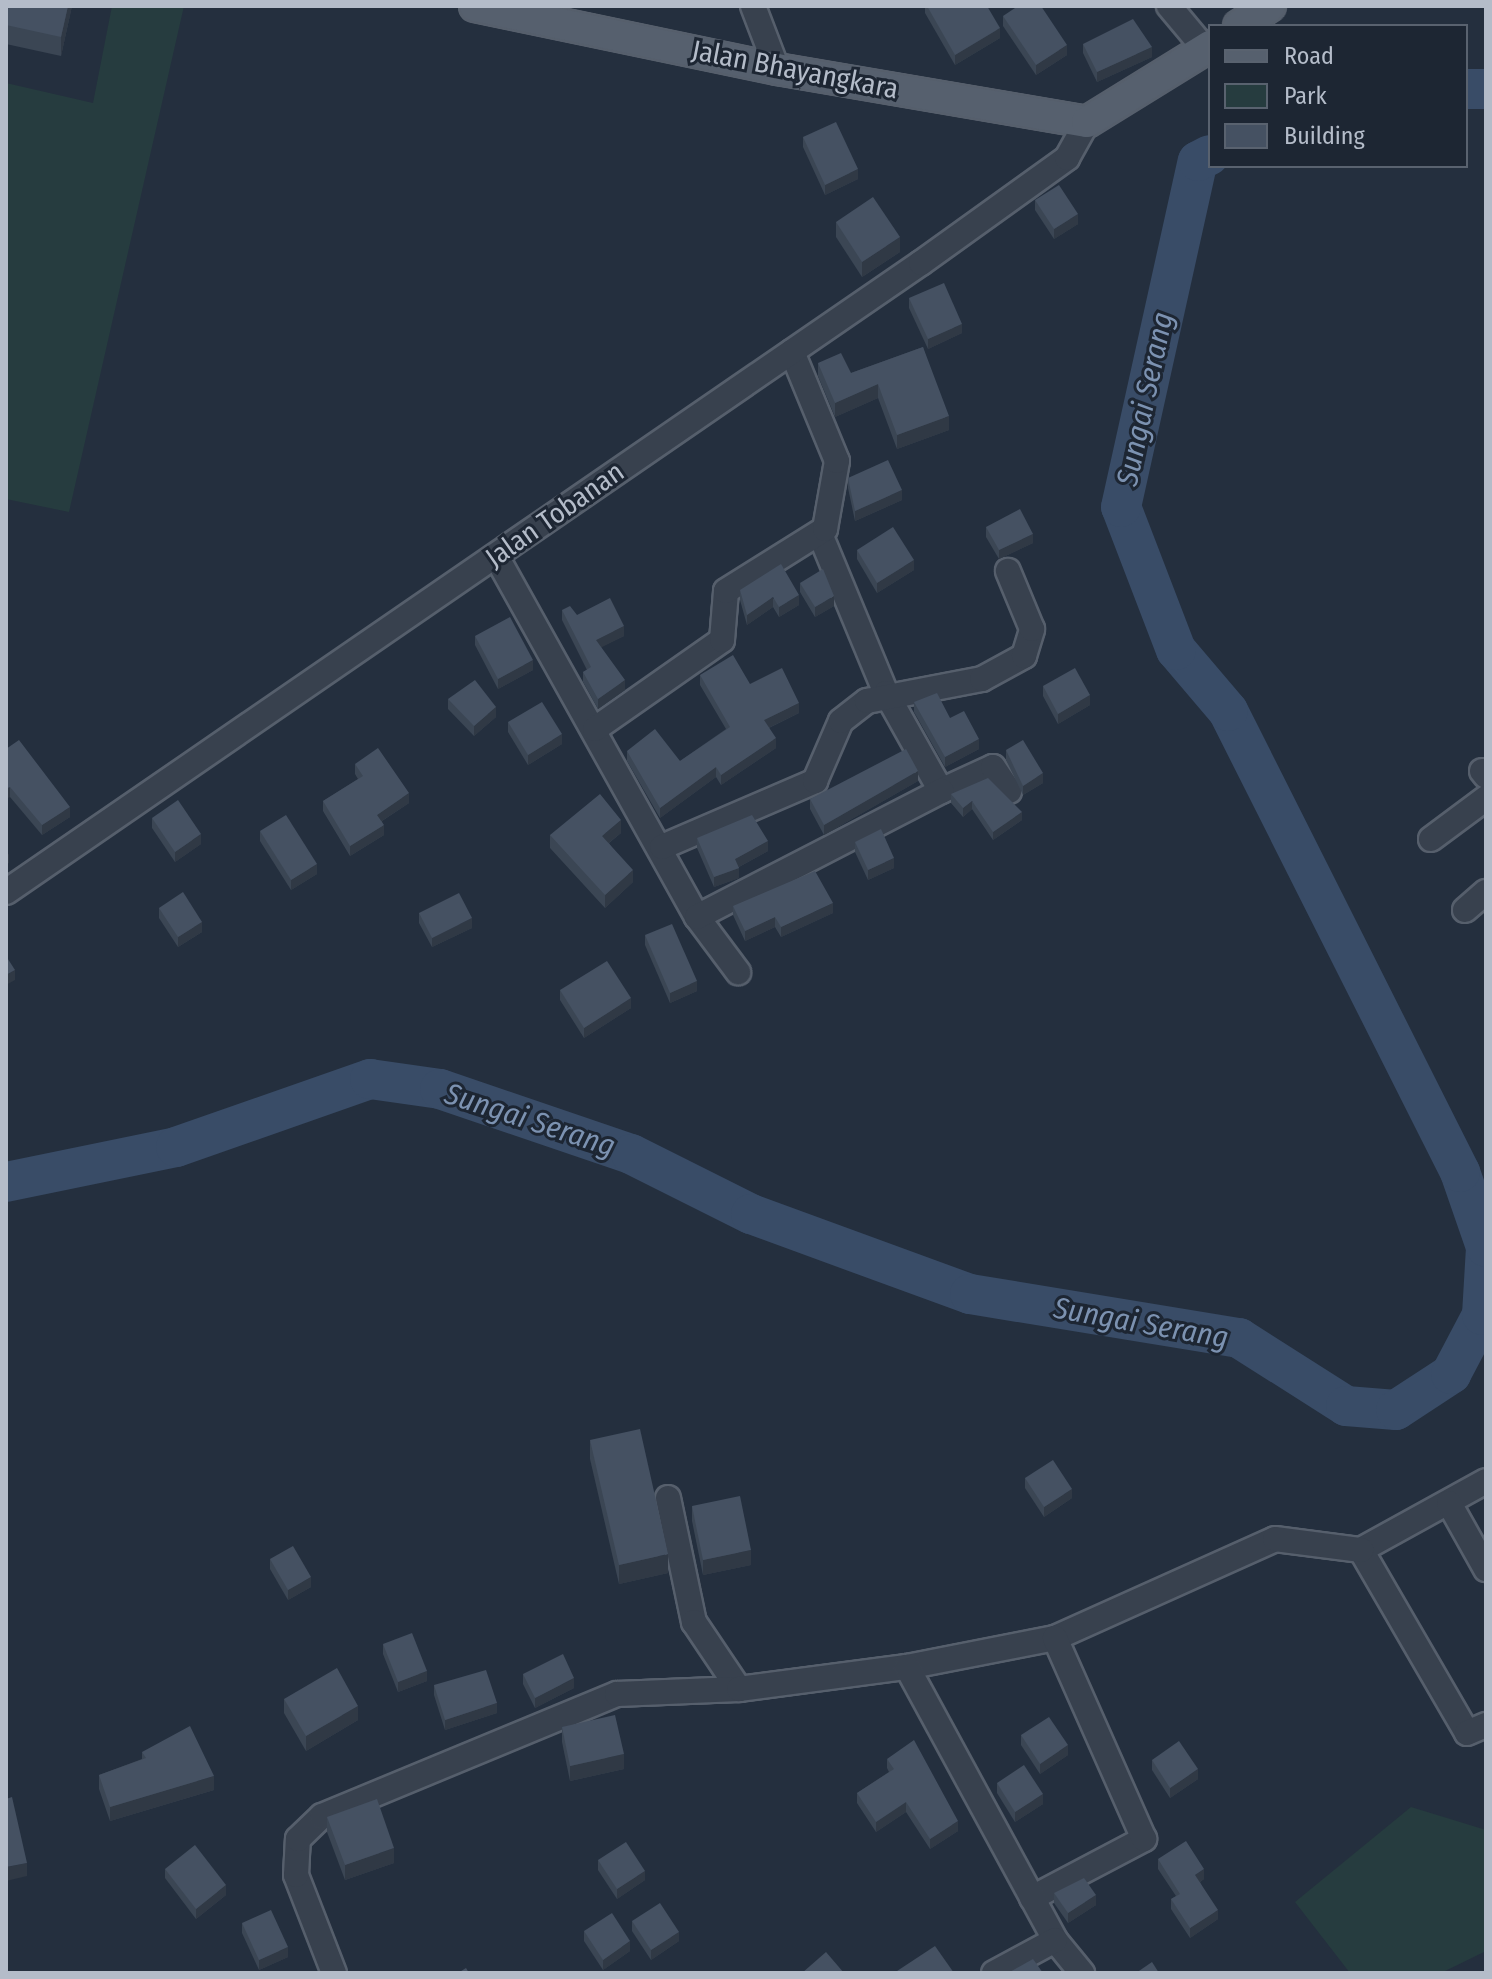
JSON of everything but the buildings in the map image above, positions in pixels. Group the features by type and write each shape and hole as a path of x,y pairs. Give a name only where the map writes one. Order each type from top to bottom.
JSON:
{"main road":[{"name":"Jalan Bhayangkara","path":"475,6 541,13 777,69 1100,116"},
{"path":"1242,24 1270,6"},
{"path":"1100,116 1208,48"}],"street":[{"path":"753,6 777,69"},
{"path":"1169,6 1208,48"},
{"name":"Jalan Tobanan","path":"6,892 792,352 1067,158 1100,116"},
{"path":"792,352 837,461 820,534 886,693 941,791"},
{"path":"595,729 722,640 725,595 734,584 820,534"},
{"path":"496,556 662,847 697,917 738,972"},
{"path":"662,847 815,781 841,721 886,693 982,679 1024,656 1032,629 1008,571"},
{"path":"697,917 993,767 1009,791"},
{"path":"1431,839 1486,798"},
{"path":"1465,910 1486,892"},
{"path":"334,1973 296,1875 298,1839 322,1816 617,1694 739,1689 907,1667 1055,1638 1255,1544 1302,1538 1361,1550 1486,1481"},
{"path":"668,1498 694,1622 739,1689"},
{"path":"1449,1503 1486,1569"},
{"path":"1361,1550 1467,1733 1486,1725"},
{"path":"1032,1898 1144,1839 1055,1638"},
{"path":"907,1667 1055,1940 1082,1973"},
{"path":"994,1973 1055,1940"}],"green space":[{"path":"112,6 184,6 69,512 6,499 6,83 93,103"},
{"path":"1411,1807 1486,1830 1486,1951 1441,1973 1350,1973 1295,1902"}],"waterway":[{"name":"Sungai Serang","path":"1468,89 1486,89"},
{"name":"Sungai Serang","path":"6,1182 176,1147 370,1079 440,1089 631,1154 751,1214 970,1294 1239,1338 1346,1406 1396,1410 1451,1374 1482,1315 1486,1247 1460,1172 1228,711 1176,650 1121,507 1198,161 1208,156"}]}
